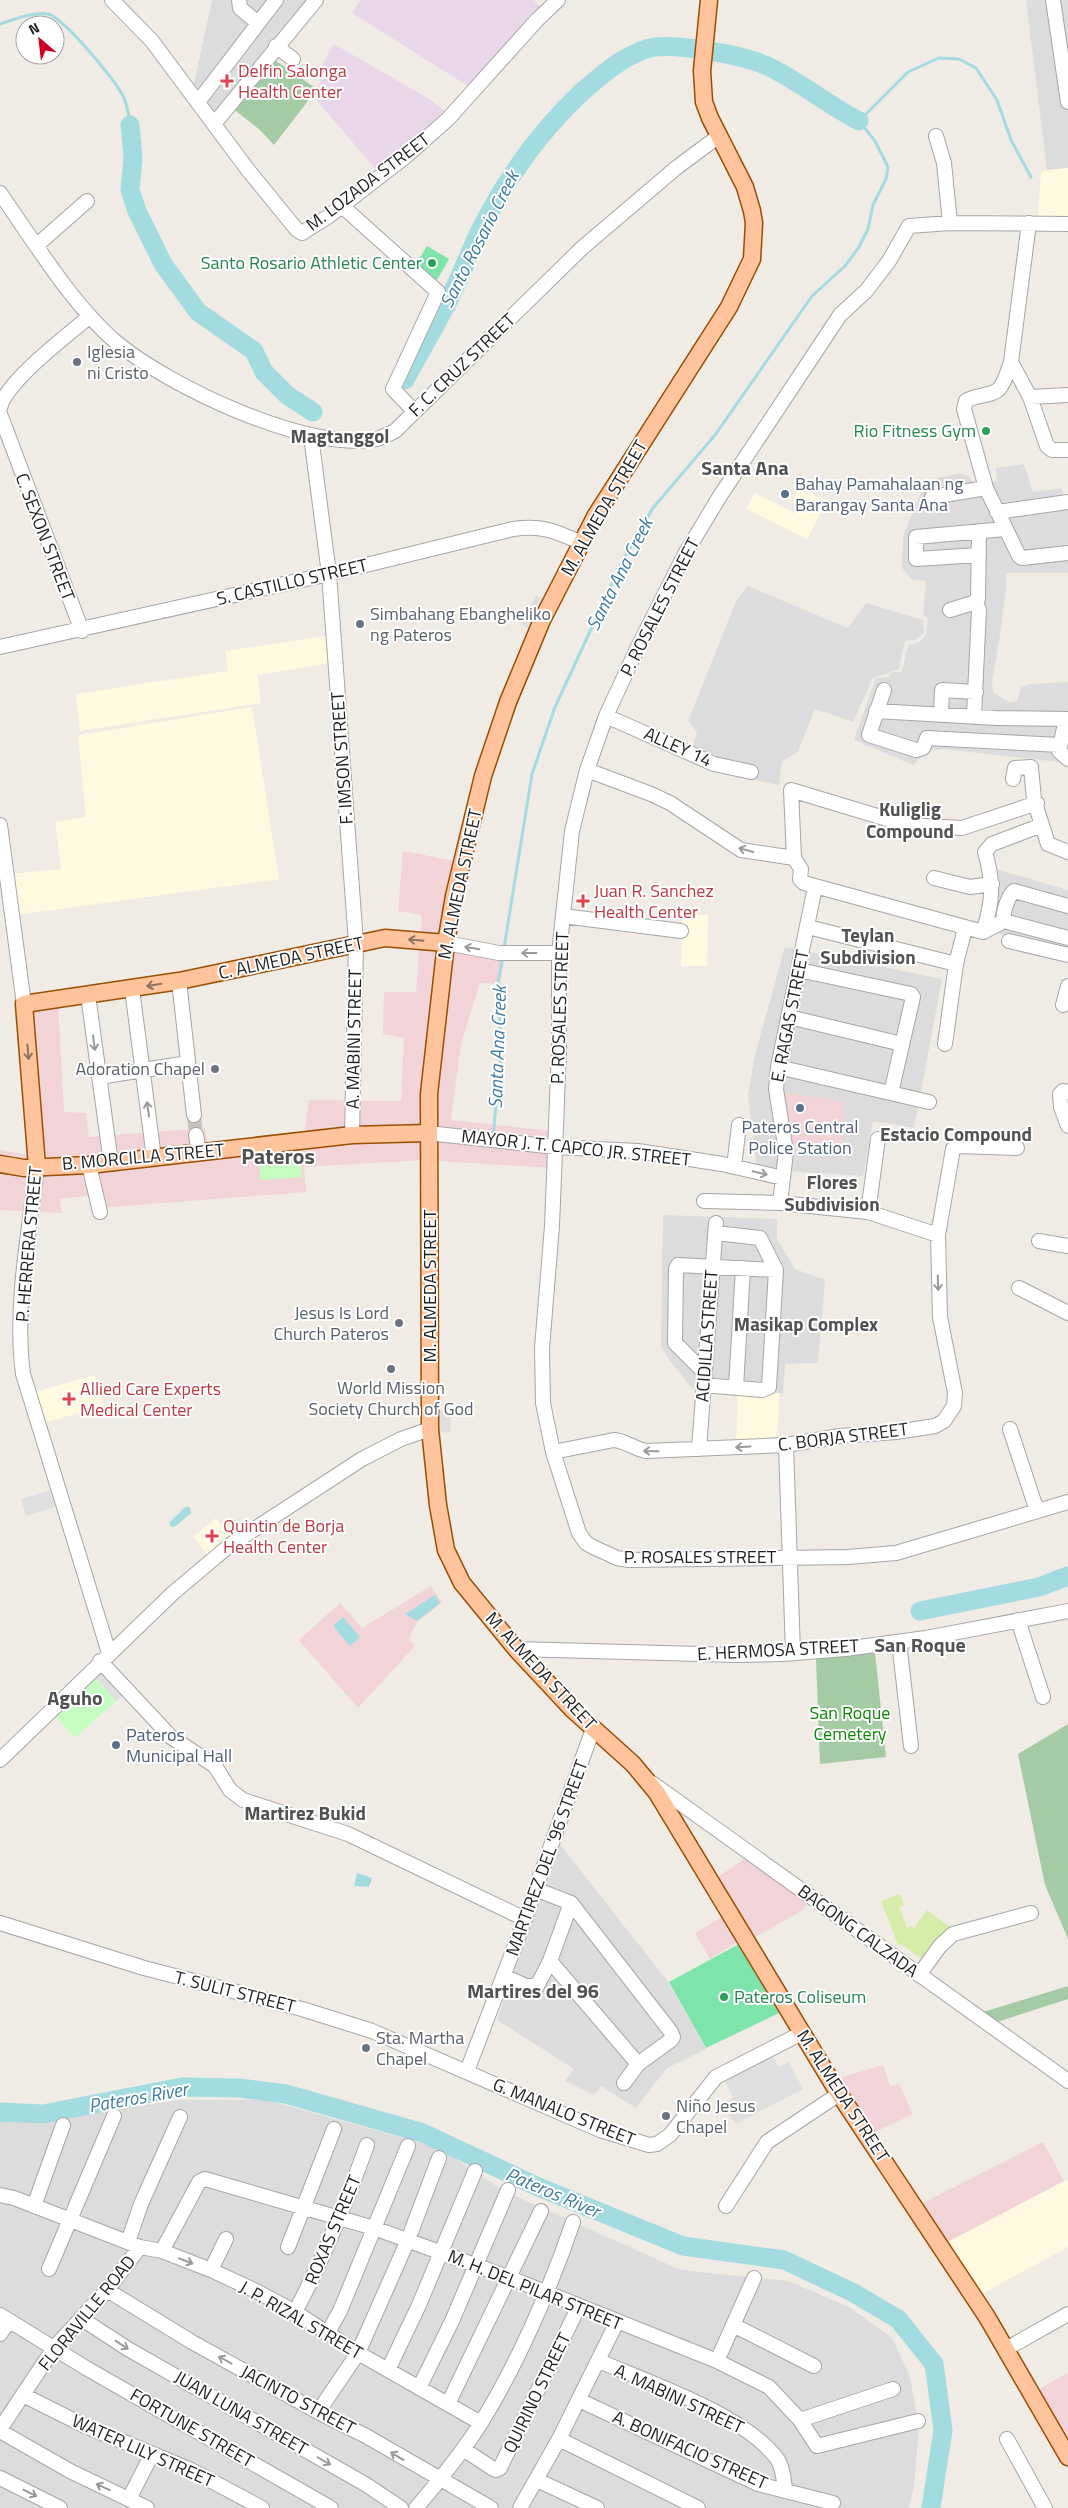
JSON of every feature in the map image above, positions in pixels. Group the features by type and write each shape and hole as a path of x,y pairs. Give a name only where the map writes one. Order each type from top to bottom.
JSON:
{"main road":[{"name":"M. ALMEDA STREET","path":"709,0 702,71 704,102 745,187 754,223 752,259 729,307 627,465 582,543 542,620 502,720 483,776 446,943 430,1083 428,1133 430,1429 438,1505 446,1550 462,1583 516,1649 558,1695 648,1780 839,2094 942,2247 1006,2349 1068,2458"},
{"name":"C. ALMEDA STREET","path":"24,1004 179,981 386,938 446,943"},
{"name":"P. HERRERA STREET","path":"24,1004 37,1166"},
{"name":"B. MORCILLA STREET","path":"0,1164 24,1168 89,1165 352,1135 428,1133"},
{"name":"B. MORCILLA STREET","path":"0,1157 25,1161 37,1166"}],"street":[{"name":"M. LOZADA STREET","path":"112,0 152,41 297,230 302,232 310,229 342,206 405,157 448,119 537,20 558,0"},
{"path":"239,0 240,8 258,23"},
{"path":"198,102 276,0"},
{"path":"214,124 276,46 316,0"},
{"path":"1053,0 1068,102"},
{"path":"276,46 293,59"},
{"name":"F. C. CRUZ STREET","path":"0,193 36,245 90,316 116,342 149,366 196,393 311,436 347,441 378,439 395,431 582,248 676,168 719,136"},
{"path":"936,136 944,163 950,223"},
{"path":"36,245 87,201"},
{"path":"342,206 438,292 397,393 414,411"},
{"name":"P. ROSALES STREET","path":"1068,224 950,223 910,226 889,261 866,291 840,315 725,488 685,554 638,646 606,716 587,770 572,831 558,953 559,1050 548,1296 542,1348 543,1403 553,1452 579,1533 586,1543 605,1553 629,1560 790,1558 896,1553 1068,1502"},
{"path":"1028,223 1011,362 999,389 992,393 972,397 966,401 964,409 986,488 1019,556 1022,558 1068,553"},
{"path":"0,408 2,400 16,381 90,316"},
{"path":"1011,362 1030,397 1047,446 1052,450 1068,450"},
{"path":"1030,397 1068,395"},
{"name":"C. SEXON STREET","path":"0,414 82,631"},
{"name":"F. IMSON STREET","path":"311,436 328,574 356,943"},
{"path":"932,497 986,488"},
{"path":"997,512 1068,502"},
{"name":"S. CASTILLO STREET","path":"0,647 82,631 328,574 500,531 531,526 546,528 582,543"},
{"path":"979,555 916,559 916,537 1005,529"},
{"path":"974,716 979,610 976,602 978,599 979,531"},
{"path":"950,610 976,602"},
{"path":"884,690 869,735 916,750 923,748 927,738 1060,745"},
{"path":"941,713 942,690 976,692"},
{"path":"876,711 1067,719 1060,745 1060,754 1068,759"},
{"name":"ALLEY 14","path":"606,716 714,764 751,772"},
{"path":"1013,778 1015,768 1031,767 1036,803 1050,846 1068,852"},
{"path":"587,770 670,803 741,850 794,858"},
{"path":"1036,803 962,828 916,826 907,825 792,790 794,858 801,868 800,878 804,883 815,887 982,932 1004,921 1068,938"},
{"name":"P. HERRERA STREET","path":"0,825 24,1004"},
{"path":"982,932 990,910 992,884 985,852 988,847 1042,825"},
{"path":"934,878 970,886 992,884"},
{"name":"E. RAGAS STREET","path":"780,1203 786,1152 776,1090 778,1067 815,887"},
{"path":"1004,921 1002,918 1009,898 1014,891 1068,906"},
{"path":"563,916 681,931"},
{"path":"808,927 956,964"},
{"path":"945,1044 956,964 965,928"},
{"path":"1009,941 1068,955"},
{"name":"A. MABINI STREET","path":"352,1135 356,943"},
{"name":"C. ALMEDA STREET","path":"446,943 499,953 558,953"},
{"path":"799,970 911,994 913,1000 891,1093"},
{"path":"179,981 194,1115"},
{"path":"1063,1005 1068,986"},
{"path":"132,989 154,1158"},
{"path":"88,995 111,1163"},
{"path":"789,1017 902,1044"},
{"path":"99,1077 188,1064"},
{"path":"778,1067 929,1102"},
{"path":"1068,1092 1063,1091 1060,1094 1061,1107 1068,1126"},
{"path":"734,1167 739,1125"},
{"name":"MAYOR J. T. CAPCO JR. STREET","path":"428,1133 555,1147 638,1151 734,1167 783,1178"},
{"path":"196,1135 199,1152"},
{"path":"868,1212 878,1139"},
{"name":"C. BORJA STREET","path":"553,1452 614,1440 621,1440 638,1450 646,1451 786,1445 935,1426 950,1415 956,1393 940,1317 938,1235 944,1192 954,1147 1017,1148"},
{"path":"89,1165 100,1212"},
{"name":"P. HERRERA STREET","path":"37,1166 24,1275 21,1332 23,1374 104,1657"},
{"path":"704,1201 780,1203 868,1212 938,1235"},
{"name":"ACIDILLA STREET","path":"699,1449 716,1228 760,1238 776,1270"},
{"path":"1039,1241 1068,1246"},
{"path":"682,1264 743,1268 776,1270 768,1387 766,1389 736,1387 704,1379 675,1343 676,1268 682,1264"},
{"path":"736,1387 743,1268"},
{"path":"1019,1288 1068,1312"},
{"path":"0,1760 104,1657 173,1593 230,1546 268,1519 362,1459 401,1439 430,1429"},
{"path":"1010,1429 1037,1512"},
{"path":"786,1445 793,1653"},
{"name":"E. HERMOSA STREET","path":"516,1649 737,1656 793,1653 899,1642 1067,1613"},
{"path":"1018,1620 1043,1697"},
{"path":"899,1642 911,1746"},
{"path":"104,1657 171,1737 216,1766 235,1795 264,1807 348,1834 525,1919"},
{"name":"MARTIREZ DEL '96 STREET","path":"467,2071 525,1919 593,1729"},
{"name":"BAGONG CALZADA","path":"648,1780 1068,2081"},
{"path":"535,1889 571,1903 673,2036 671,2040 638,2064 624,2083"},
{"path":"504,1976 526,1986 537,1986 550,1961 571,1903"},
{"path":"919,1975 944,1942 953,1934 1031,1913"},
{"name":"T. SULIT STREET","path":"0,1923 163,1973 302,2009 372,2031 467,2071"},
{"path":"550,1961 638,2064"},
{"name":"G. MANALO STREET","path":"467,2071 600,2130 649,2145 657,2144 670,2135 716,2077 802,2033"},
{"path":"726,2206 767,2142 839,2094"},
{"path":"49,2269 114,2116"},
{"name":"FLORAVILLE ROAD","path":"0,2430 54,2348 107,2290 134,2244 142,2204 180,2117"},
{"path":"34,2206 63,2125"},
{"path":"288,2247 334,2129"},
{"name":"ROXAS STREET","path":"295,2312 317,2271 340,2219 367,2146"},
{"path":"327,2334 340,2311 408,2146"},
{"path":"318,2412 358,2353 408,2240 439,2158"},
{"path":"388,2370 476,2172"},
{"name":"M. H. DEL PILAR STREET","path":"162,2251 202,2180 374,2228 510,2278 717,2361 769,2387 800,2420 817,2446 918,2421"},
{"path":"419,2388 476,2266 508,2190"},
{"name":"J. P. RIZAL STREET","path":"0,2195 134,2244 162,2251 211,2270 256,2291 295,2312 358,2353 481,2423"},
{"path":"448,2404 541,2211"},
{"path":"416,2508 481,2423 546,2292 574,2222"},
{"path":"211,2270 226,2239"},
{"path":"717,2361 754,2278"},
{"name":"JACINTO STREET","path":"107,2290 318,2412 366,2436 439,2480 491,2508"},
{"name":"QUIRINO STREET","path":"463,2449 492,2468 496,2470 500,2468 579,2306"},
{"path":"1006,2349 1068,2314"},
{"path":"0,2334 4,2318"},
{"name":"FORTUNE STREET","path":"4,2318 331,2508"},
{"name":"JUAN LUNA STREET","path":"82,2319 128,2349 365,2484 401,2508"},
{"path":"520,2508 579,2400 617,2322"},
{"path":"733,2325 814,2366"},
{"name":"A. MABINI STREET","path":"599,2361 719,2414 751,2433 779,2462 785,2490"},
{"path":"800,2420 893,2389"},
{"name":"WATER LILY STREET","path":"24,2395 83,2425 191,2470 262,2508"},
{"name":"A. BONIFACIO STREET","path":"579,2400 750,2481 833,2503"},
{"path":"0,2430 70,2471 147,2508"},
{"path":"558,2439 698,2508"},
{"path":"1007,2439 1045,2508"},
{"path":"129,2499 152,2454"},
{"path":"0,2478 60,2508"},
{"path":"537,2480 597,2508"}],"shaded area":[{"path":"212,0 318,0 218,120 193,88"},
{"path":"361,0 534,0 540,8 468,86 352,13"},
{"path":"1026,0 1068,0 1068,168 1047,170"},
{"path":"334,44 431,100 444,111 379,173 313,96 321,82 316,75"},
{"path":"1068,168 1068,220 1038,219 1041,171"},
{"path":"1024,464 1033,492 1061,488 1068,506 1068,573 1006,573 1006,590 992,681 993,692 1010,703 1017,701 1021,687 1030,684 1068,682 1068,763 943,749 928,751 913,765 854,740 876,678 889,677 891,672 902,672 908,645 920,642 926,634 928,618 923,615 926,581 911,579 902,568 903,536 926,481 959,473 968,476 975,483 986,485 997,480 996,468"},
{"path":"799,488 827,501 807,539 746,509 755,493 795,513 799,505 792,502"},
{"path":"748,586 848,628 866,603 923,620 924,634 915,640 905,641 899,669 873,678 853,722 815,709 798,752 782,761 779,785 717,772 683,758 692,750 697,732 688,721 736,601"},
{"path":"536,595 542,599 528,628 521,624"},
{"path":"326,636 329,663 257,675 261,703 80,731 76,694 228,671 225,651"},
{"path":"252,707 279,879 16,915 10,874 61,869 55,822 86,817 78,735"},
{"path":"403,851 471,864 455,941 506,951 500,984 480,983 461,1043 451,1120 551,1131 550,1168 424,1160 304,1167 306,1192 99,1208 93,1195 60,1199 62,1213 0,1210 0,1150 39,1157 32,1010 58,1005 64,1112 86,1113 89,1137 205,1128 208,1145 304,1134 309,1100 401,1101 404,1038 383,1034 384,992 416,992 422,915 398,911"},
{"path":"995,869 1068,890 1068,953 989,931"},
{"path":"682,914 708,915 707,966 681,966"},
{"path":"785,947 942,979 914,1128 873,1121 863,1176 757,1169 748,1095 755,1055"},
{"path":"774,1090 843,1102 842,1147 787,1145"},
{"path":"663,1215 777,1219 777,1239 795,1269 825,1280 818,1363 785,1364 783,1394 692,1388 669,1360 661,1346"},
{"name":"Allied Care Experts Medical Center","path":"95,1375 104,1406 43,1423 35,1392"},
{"path":"738,1392 779,1393 777,1444 736,1445"},
{"path":"450,1410 451,1432 434,1433 433,1411"},
{"path":"50,1490 55,1507 26,1516 21,1499"},
{"name":"Quintin de Borja Health Center","path":"216,1518 230,1536 208,1555 193,1537"},
{"path":"431,1586 442,1603 418,1621 408,1639 415,1646 358,1708 299,1640 340,1603 362,1628"},
{"path":"101,1672 122,1695 116,1701 95,1677"},
{"path":"559,1843 669,1983 706,2049 667,2068 636,2108 601,2086 594,2095 565,2081 574,2069 497,2020"},
{"path":"749,1856 807,1904 801,1911 754,1938 716,1878"},
{"path":"722,1917 737,1942 710,1959 695,1933"},
{"path":"771,2054 779,2067 789,2062 803,2089 736,2124 724,2110 733,2097 724,2079"},
{"path":"883,2065 890,2086 899,2084 913,2114 875,2132 839,2078"},
{"path":"178,2100 267,2100 439,2148 504,2191 681,2270 788,2281 849,2307 892,2338 910,2376 919,2428 914,2486 909,2508 0,2508 0,2117 49,2118"},
{"path":"1043,2142 1064,2181 946,2243 921,2204"},
{"path":"1068,2179 1068,2247 983,2293 946,2243"},
{"path":"1068,2373 1068,2432 1061,2436 1037,2390"}],"green space":[{"path":"272,58 314,87 314,93 274,145 260,130 232,108"},
{"name":"Santo Rosario Athletic Center","path":"427,246 449,259 437,280 415,266"},
{"path":"299,1146 302,1177 261,1180 258,1150"},
{"name":"San Roque Cemetery","path":"875,1653 886,1757 820,1764 816,1658"},
{"path":"95,1677 116,1701 75,1738 54,1715"},
{"path":"1068,1724 1068,1939 1045,1885 1018,1754"},
{"path":"900,1894 904,1905 899,1907 907,1928 912,1926 914,1928 927,1910 950,1927 925,1961 901,1944 898,1945 881,1901"},
{"name":"Pateros Coliseum","path":"739,1944 779,2013 706,2048 669,1982"},
{"path":"1068,1986 1068,1999 994,2023 980,2013"}],"water":[{"path":"185,1507 190,1507 191,1513 176,1526 172,1527 169,1523"},
{"path":"435,1595 440,1603 417,1621 405,1614"},
{"path":"343,1617 360,1637 350,1646 333,1626"},
{"path":"357,1873 372,1878 369,1887 354,1886"}],"waterway":[{"name":"Santo Rosario Creek","path":"0,24 24,16 43,13 56,18 77,38 118,88 126,103 130,125"},
{"name":"Santo Rosario Creek","path":"405,380 448,302 483,225 515,170 554,120 584,90 613,66 646,49 657,47 688,48 723,53 765,65 859,121"},
{"name":"Santa Ana Creek","path":"504,948 532,774 555,707 623,560 653,508 715,435 812,296 845,266 859,247 868,229 873,205 886,179 888,167 875,141 859,121 908,72 939,58 959,59 976,68 997,100 1011,140 1031,177"},
{"name":"Santo Rosario Creek","path":"130,125 133,158 130,190 137,211 163,264 198,312 254,351 264,372 287,395 313,412"},
{"name":"Santa Ana Creek","path":"493,1137 501,1054 498,982 503,956"},
{"name":"Santa Ana Creek","path":"920,1611 1039,1587 1068,1576"},
{"name":"Pateros River","path":"0,2112 43,2114 182,2087 239,2088 286,2094 423,2133 536,2186 683,2246 784,2260 852,2292 898,2319 934,2364 943,2430 931,2508"}],"tunnel":[{"path":"194,1115 196,1135"}],"place":[{"name":"Delfin Salonga Health Center","path":"227,81"},
{"name":"Santo Rosario Athletic Center","path":"432,263"},
{"name":"Iglesia ni Cristo","path":"77,362"},
{"name":"Rio Fitness Gym","path":"986,431"},
{"name":"Bahay Pamahalaan ng Barangay Santa Ana","path":"785,494"},
{"name":"Simbahang Ebangheliko ng Pateros","path":"360,624"},
{"name":"Juan R. Sanchez Health Center","path":"583,901"},
{"name":"Adoration Chapel","path":"215,1069"},
{"name":"Pateros Central Police Station","path":"800,1108"},
{"name":"Jesus Is Lord Church Pateros","path":"399,1323"},
{"name":"World Mission Society Church of God","path":"391,1369"},
{"name":"Allied Care Experts Medical Center","path":"69,1399"},
{"name":"Quintin de Borja Health Center","path":"212,1536"},
{"name":"Pateros Municipal Hall","path":"116,1745"},
{"name":"Pateros Coliseum","path":"724,1997"},
{"name":"Sta. Martha Chapel","path":"366,2048"},
{"name":"Niño Jesus Chapel","path":"666,2116"}],"district":[{"name":"Magtanggol","path":"340,436"},
{"name":"Santa Ana","path":"745,468"},
{"name":"Kuliglig Compound","path":"910,820"},
{"name":"Teylan Subdivision","path":"868,946"},
{"name":"Estacio Compound","path":"956,1134"},
{"name":"Pateros","path":"278,1156"},
{"name":"Flores Subdivision","path":"832,1193"},
{"name":"Masikap Complex","path":"806,1324"},
{"name":"San Roque","path":"920,1645"},
{"name":"Aguho","path":"75,1698"},
{"name":"Martirez Bukid","path":"305,1813"},
{"name":"Martires del 96","path":"533,1991"}]}
